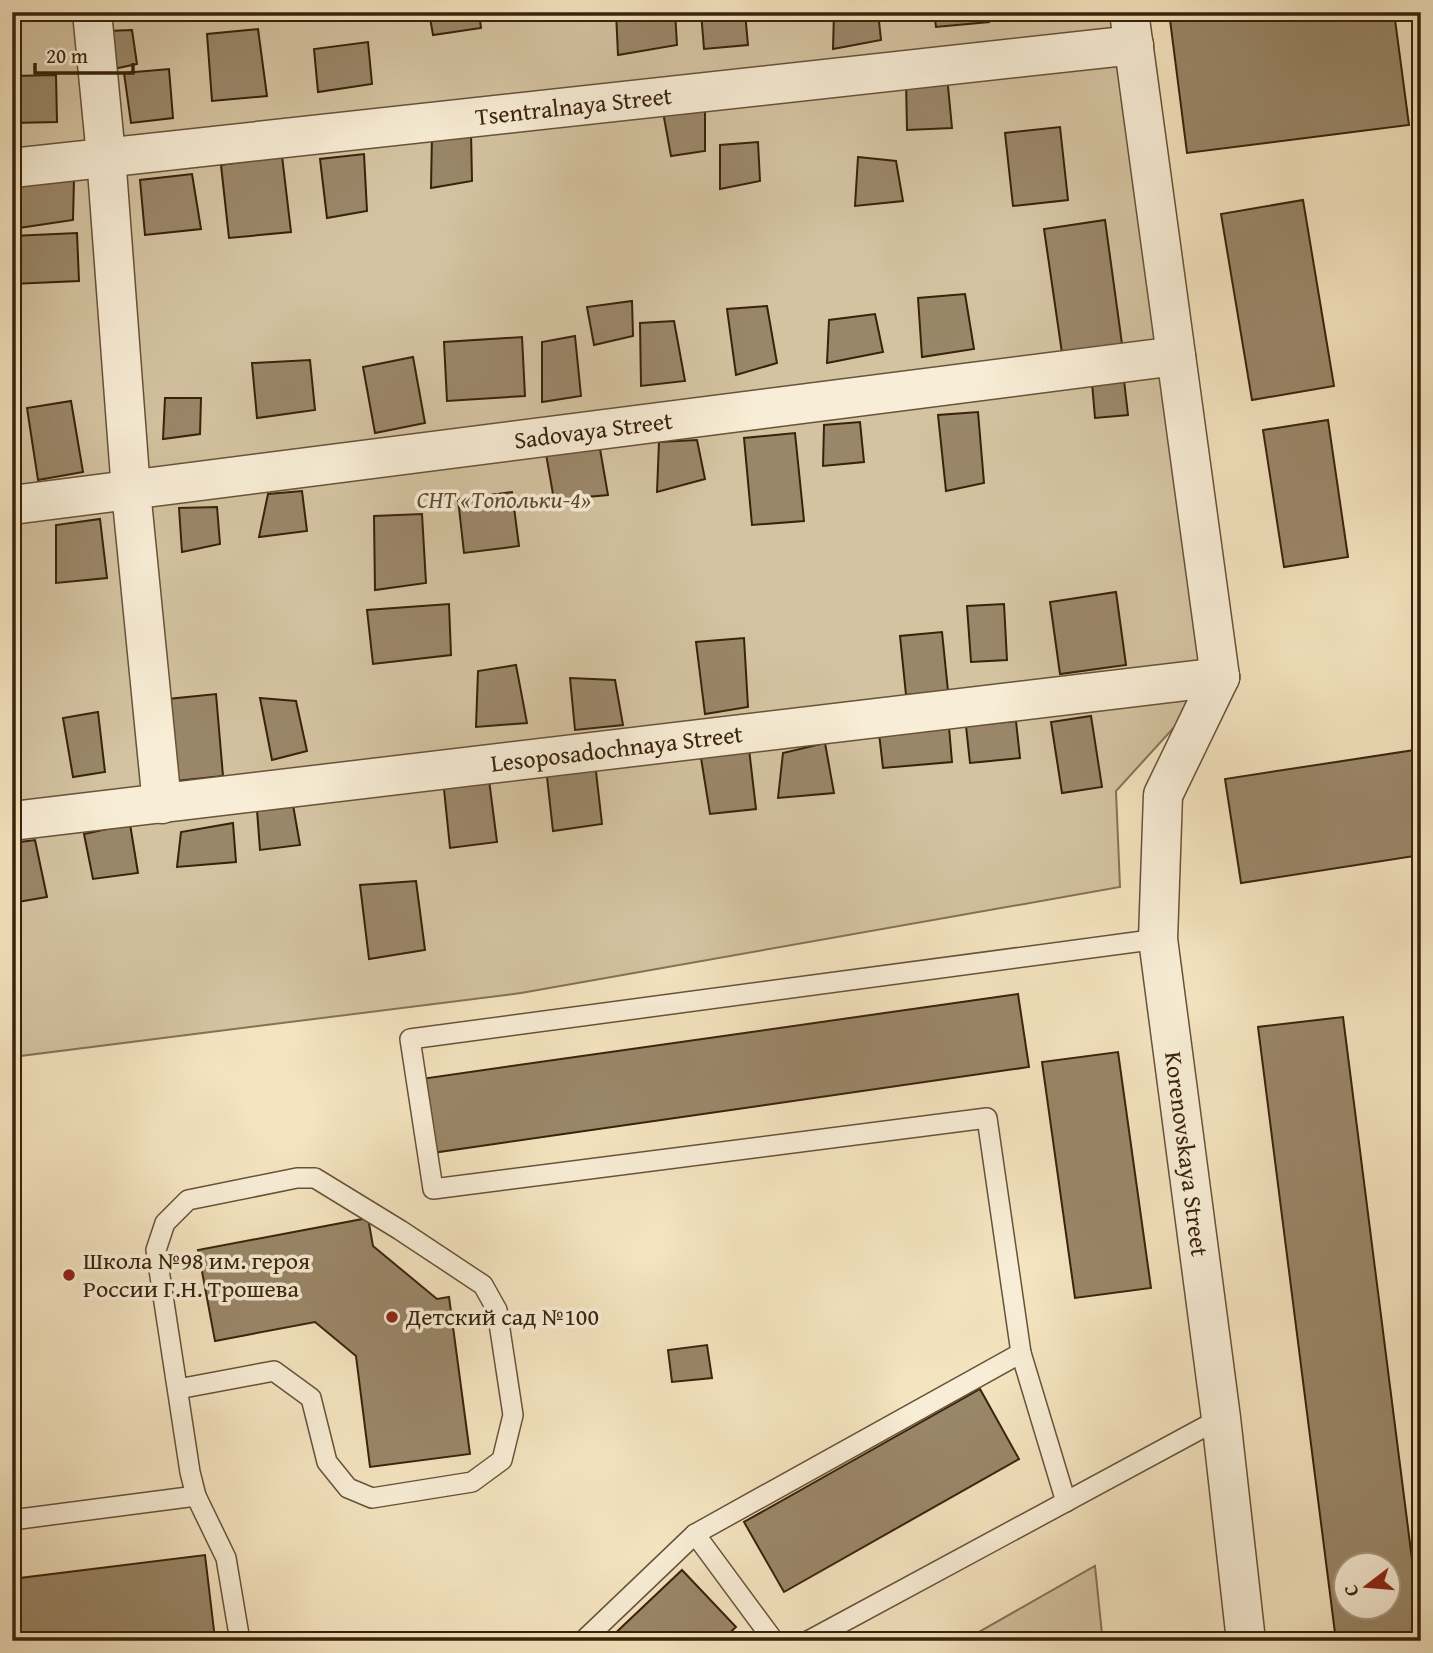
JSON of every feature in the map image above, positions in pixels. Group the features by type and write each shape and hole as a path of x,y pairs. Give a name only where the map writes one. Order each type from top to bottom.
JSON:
{"street":[{"path":"92,12 106,156 131,491 162,804"},
{"path":"1132,29 1220,677"},
{"name":"Tsentralnaya Street","path":"12,168 1132,29"},
{"name":"Sadovaya Street","path":"12,505 1176,356"},
{"name":"Lesoposadochnaya Street","path":"12,821 1220,677"},
{"name":"Korenovskaya Street","path":"1220,677 1163,795 1158,939 1221,1418 1246,1641"}],"lane":[{"path":"1066,1502 1021,1353 987,1118 433,1189 410,1039 1158,939"},
{"path":"178,1389 274,1371 311,1398 327,1462 348,1488 372,1498 472,1482 502,1460 513,1415 497,1310 483,1285 315,1178 297,1178 188,1200 165,1223 156,1250 178,1389 196,1496 226,1558 240,1641"},
{"path":"583,1641 695,1534 1021,1353"},
{"path":"808,1641 1221,1418"},
{"path":"12,1520 196,1496"},
{"path":"695,1534 774,1641"}],"green space":[{"name":"СНТ «Топольки-4»","path":"12,12 1143,12 1220,677 1116,791 1120,887 521,993 12,1057"},
{"path":"1095,1566 1102,1634 1029,1641 963,1641"}],"building":[{"path":"429,12 479,12 481,28 433,35"},
{"path":"616,12 675,12 677,45 618,55"},
{"path":"701,12 745,12 748,45 704,49"},
{"path":"834,12 878,12 881,40 833,49"},
{"path":"934,12 987,12 989,22 936,27"},
{"path":"1169,12 1394,12 1409,125 1187,153"},
{"path":"258,29 267,96 212,101 207,34"},
{"path":"132,30 137,64 109,70 106,31"},
{"path":"368,42 372,84 318,92 314,49"},
{"path":"169,69 173,118 131,123 124,73"},
{"path":"56,75 57,122 12,123 12,76"},
{"path":"947,76 952,128 907,130 906,80"},
{"path":"705,111 705,151 671,156 663,112"},
{"path":"1060,127 1068,200 1013,206 1005,133"},
{"path":"471,131 472,181 431,188 432,134"},
{"path":"758,142 760,181 720,189 720,145"},
{"path":"364,154 367,211 327,218 320,159"},
{"path":"282,156 291,232 229,238 221,165"},
{"path":"858,157 896,161 903,201 855,206"},
{"path":"192,174 201,229 145,235 140,180"},
{"path":"74,179 73,220 12,229 12,187"},
{"path":"1303,200 1334,386 1252,400 1221,214"},
{"path":"1105,220 1122,344 1062,353 1044,229"},
{"path":"77,233 79,281 12,284 12,236"},
{"path":"965,294 974,349 922,357 918,298"},
{"path":"632,301 633,336 594,345 587,307"},
{"path":"767,306 777,363 736,375 727,309"},
{"path":"875,314 883,352 827,363 829,320"},
{"path":"674,321 685,381 641,386 640,323"},
{"path":"575,336 581,396 542,402 542,342"},
{"path":"522,337 525,396 447,401 444,342"},
{"path":"413,357 425,423 375,433 363,367"},
{"path":"310,360 315,410 257,418 252,363"},
{"path":"1124,380 1128,415 1095,418 1092,383"},
{"path":"165,398 201,398 200,434 163,439"},
{"path":"71,401 83,472 38,480 27,408"},
{"path":"978,412 984,483 946,491 938,415"},
{"path":"1328,420 1348,557 1284,567 1263,430"},
{"path":"860,422 864,462 823,466 824,425"},
{"path":"795,433 804,521 752,525 744,438"},
{"path":"697,440 705,479 657,492 659,442"},
{"path":"600,449 608,495 554,500 546,454"},
{"path":"302,491 307,531 259,537 268,494"},
{"path":"512,492 519,546 464,553 458,499"},
{"path":"217,507 220,544 182,552 179,508"},
{"path":"422,514 426,583 375,590 374,516"},
{"path":"100,519 107,578 56,583 56,525"},
{"path":"1116,592 1126,665 1060,674 1050,602"},
{"path":"449,604 451,655 373,664 367,610"},
{"path":"1004,604 1007,660 971,662 967,606"},
{"path":"942,632 948,691 906,695 900,636"},
{"path":"744,638 748,707 705,714 696,642"},
{"path":"516,665 527,723 476,727 478,671"},
{"path":"570,678 615,680 623,725 575,730"},
{"path":"216,694 223,776 176,781 168,699"},
{"path":"260,698 296,701 307,751 272,760"},
{"path":"98,712 105,772 73,777 63,718"},
{"path":"1091,716 1102,787 1062,793 1051,722"},
{"path":"1016,721 1020,758 970,763 966,726"},
{"path":"12,724 18,754 12,754"},
{"path":"949,727 952,762 883,768 879,733"},
{"path":"825,743 834,793 778,798 783,753"},
{"path":"749,749 756,809 710,814 701,758"},
{"path":"1421,749 1421,855 1241,883 1225,779"},
{"path":"595,763 602,824 553,831 546,768"},
{"path":"489,780 497,842 450,848 444,789"},
{"path":"293,805 300,845 260,850 257,810"},
{"path":"233,823 236,862 177,867 181,832"},
{"path":"130,824 138,873 93,879 84,834"},
{"path":"35,840 47,897 12,903 12,843"},
{"path":"416,881 425,950 369,959 360,885"},
{"path":"1018,994 1029,1067 432,1153 421,1079"},
{"path":"1343,1017 1421,1641 1336,1641 1334,1622 1402,1622 1402,1552 1332,1552 1332,1610 1258,1027"},
{"path":"1118,1052 1151,1288 1075,1298 1042,1062"},
{"path":"368,1218 373,1246 437,1299 449,1297 470,1454 370,1467 356,1356 315,1322 215,1341 198,1250"},
{"path":"707,1345 712,1378 672,1382 668,1350"},
{"path":"980,1389 1019,1459 784,1592 744,1522"},
{"path":"205,1555 215,1639 12,1641 12,1579"},
{"path":"682,1570 736,1627 721,1641 607,1641"}],"place":[{"name":"Школа №98 им. героя России Г.Н. Трошева","path":"69,1275"},
{"name":"Детский сад №100","path":"392,1317"}]}
